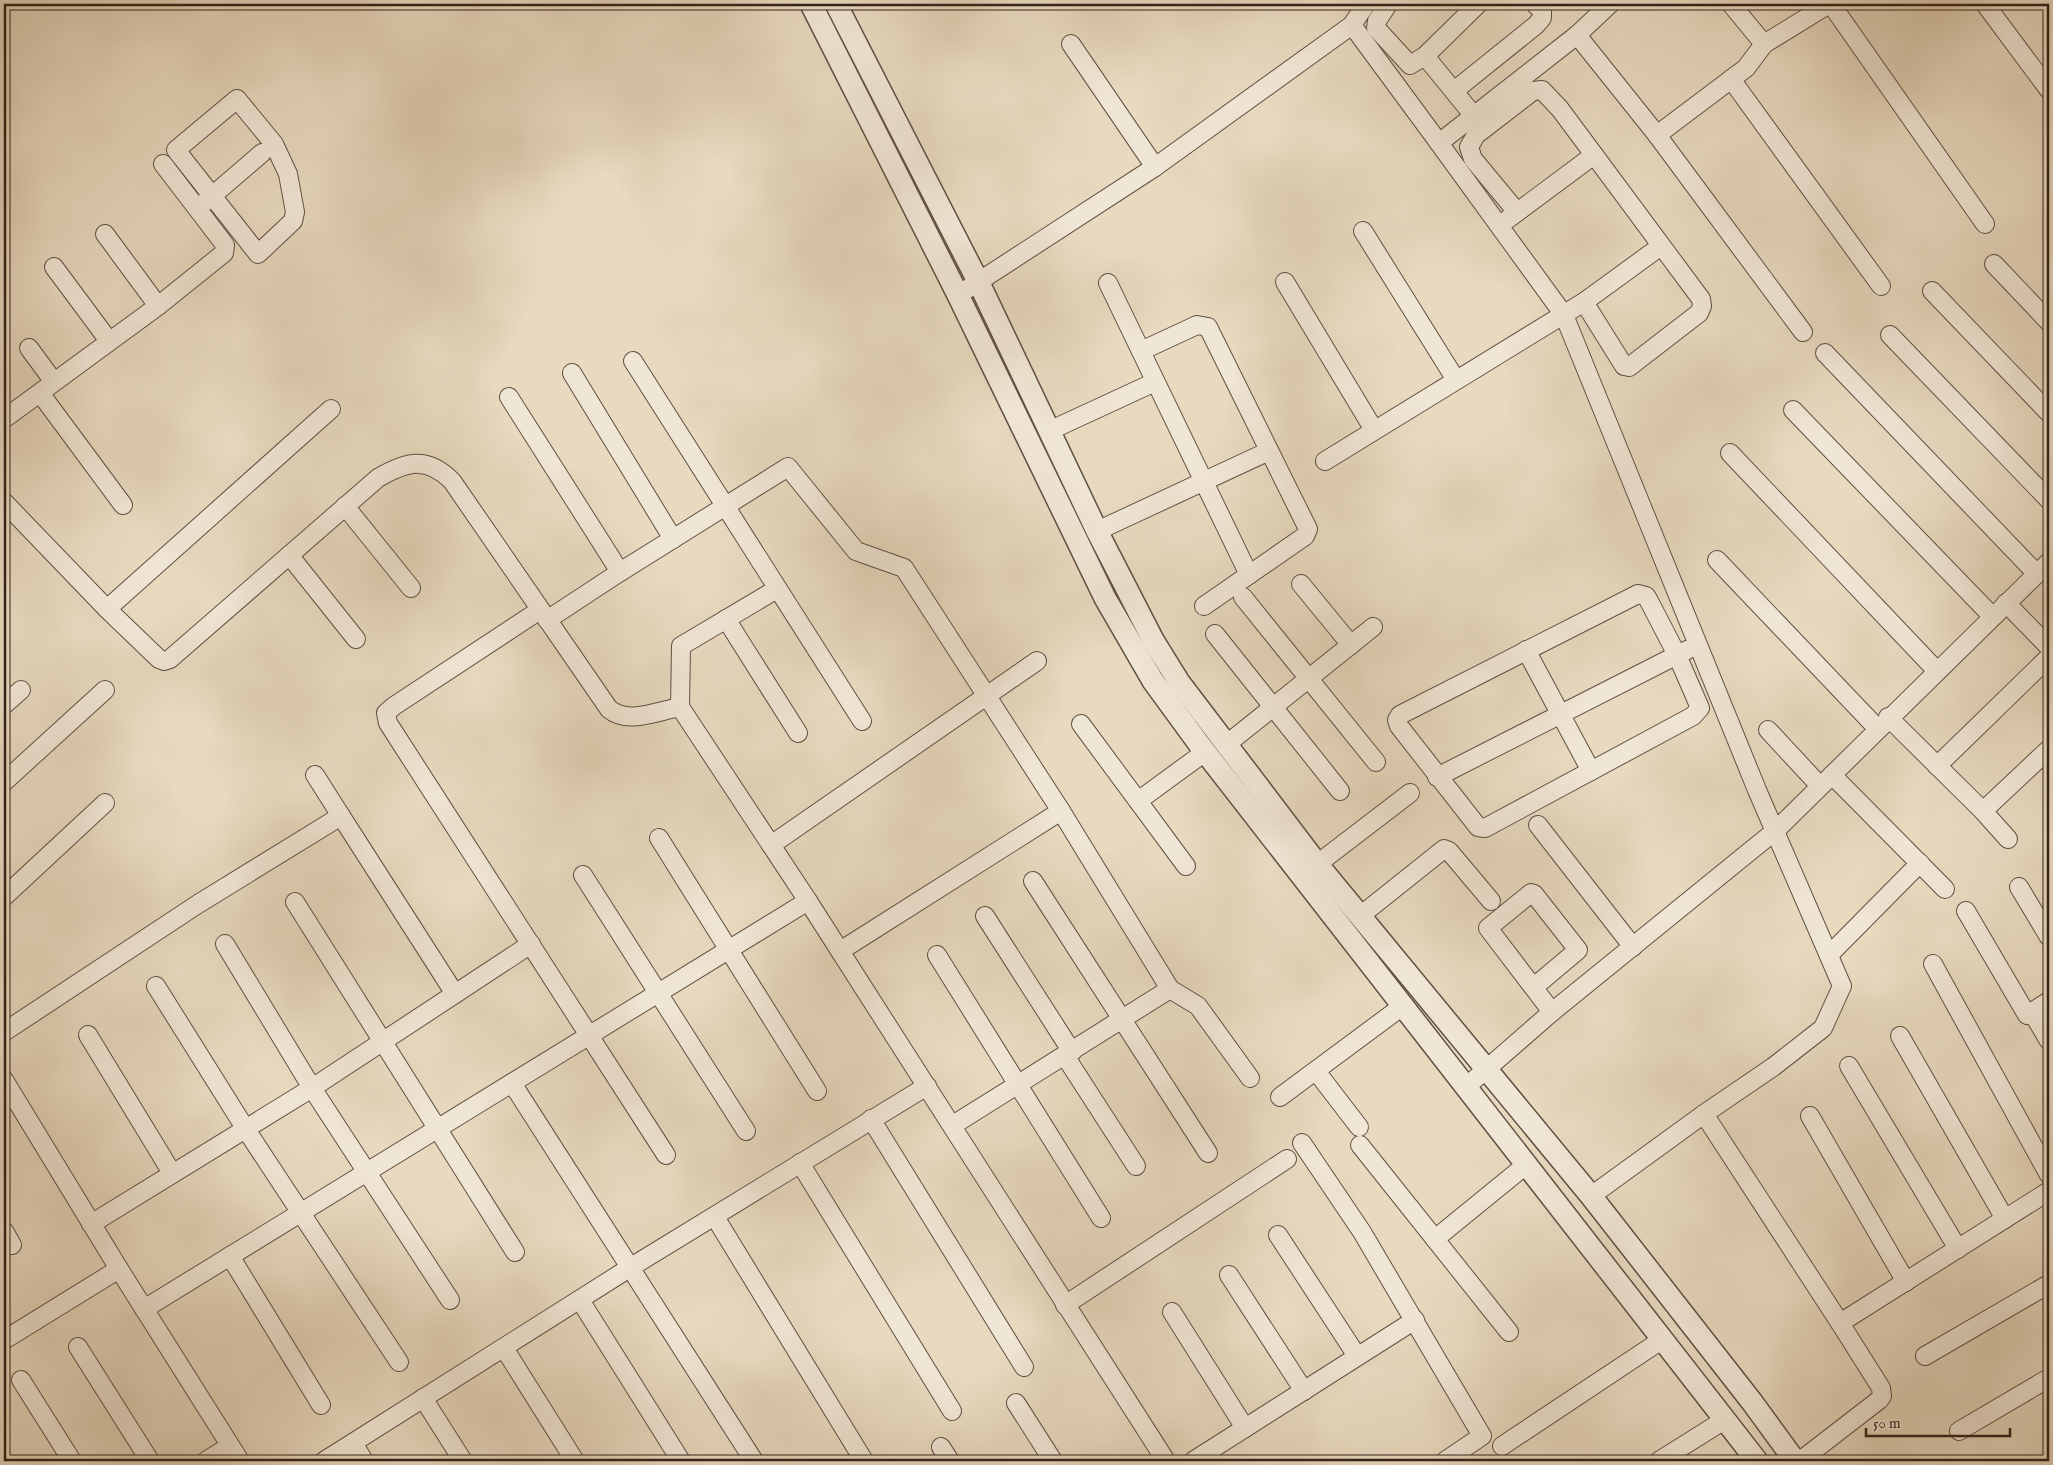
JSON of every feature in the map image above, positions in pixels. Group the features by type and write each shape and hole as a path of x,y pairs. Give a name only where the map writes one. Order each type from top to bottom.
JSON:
{"street":[{"path":"811,4 958,295 1106,598 1153,681 1205,752 1310,870 1360,916 1487,1070 1590,1196 1752,1402 1795,1461"},
{"path":"836,4 980,283 1097,531 1153,640 1179,682 1226,744 1310,870 1404,1005 1726,1418 1757,1461"},
{"path":"958,295 980,283 1155,166 1352,25 1366,4"},
{"path":"1388,4 1377,21 1376,28 1410,65 1425,56 1478,4"},
{"path":"1454,91 1536,25 1542,18 1542,11 1535,4"},
{"path":"1440,143 1577,34 1610,4"},
{"path":"1731,4 1764,44"},
{"path":"1657,135 1746,68 1764,44 1830,4 1985,224"},
{"path":"1985,4 2049,90"},
{"path":"1352,25 1564,314 1698,645 1842,986 1823,1028 1773,1067 1590,1196"},
{"path":"1577,34 1657,135 1803,332"},
{"path":"1071,44 1155,166"},
{"path":"1425,56 1474,116"},
{"path":"1731,80 1881,286"},
{"path":"1517,212 1473,159 1469,147 1476,135 1533,91 1542,90 1548,95 1594,155 1701,299 1702,306 1699,314 1629,367 1620,364 1584,302"},
{"path":"237,99 274,144 288,174 295,212 293,221 258,254 213,196 176,150 237,99"},
{"path":"197,209 262,153"},
{"path":"1499,225 1594,155"},
{"path":"4,420 158,306 224,253 225,245 163,164"},
{"path":"1363,232 1456,380"},
{"path":"105,234 158,306"},
{"path":"1325,461 1584,302 1661,246"},
{"path":"1994,264 2049,322"},
{"path":"54,266 109,341"},
{"path":"1285,282 1374,430"},
{"path":"1108,283 1249,575"},
{"path":"1932,291 2049,413"},
{"path":"1141,351 1197,325 1208,327 1307,526 1308,532 1305,536 1204,606"},
{"path":"1890,335 2049,500"},
{"path":"29,348 54,382"},
{"path":"1825,353 2036,574"},
{"path":"633,361 862,721"},
{"path":"572,373 673,539"},
{"path":"1051,430 1155,382"},
{"path":"40,393 123,506"},
{"path":"509,397 620,572"},
{"path":"107,610 331,409"},
{"path":"1793,410 1992,616"},
{"path":"1097,531 1270,452"},
{"path":"1730,453 1936,670"},
{"path":"4,502 107,610 159,659 164,661 170,659 378,478 391,470 414,463 429,464 440,469 452,481 609,709 616,715 630,717 680,707"},
{"path":"666,1155 390,728 386,713 544,615 620,572 788,467 856,551 904,568 985,697 1061,811 1170,989 1198,1006 1250,1078"},
{"path":"345,506 411,588"},
{"path":"289,555 356,639"},
{"path":"1717,560 1883,723 1937,766 2008,839"},
{"path":"1467,1086 1552,1012 1775,830 1936,670 2049,562"},
{"path":"1301,584 1351,645"},
{"path":"777,588 681,646 680,707 953,1125 1065,1305 1166,1461"},
{"path":"1638,594 1646,596 1677,655 1699,703 1698,712 1694,716 1482,829 1478,827 1437,777 1399,726 1397,720 1400,715 1526,650 1638,594"},
{"path":"1243,597 1376,762"},
{"path":"2006,602 2049,647"},
{"path":"726,619 798,733"},
{"path":"1226,744 1373,627"},
{"path":"1215,634 1340,791"},
{"path":"1437,777 1698,645"},
{"path":"1526,650 1591,771"},
{"path":"1937,766 2049,657"},
{"path":"771,845 1038,661"},
{"path":"4,706 21,690"},
{"path":"4,782 105,690"},
{"path":"1081,724 1186,866"},
{"path":"1768,730 1920,863 1945,889"},
{"path":"1982,811 2049,749"},
{"path":"1138,801 1205,752"},
{"path":"315,774 455,994"},
{"path":"1310,870 1410,793"},
{"path":"4,897 105,802"},
{"path":"840,951 1061,811"},
{"path":"4,1032 198,904 341,816"},
{"path":"1538,825 1634,947"},
{"path":"659,838 817,1091"},
{"path":"1360,916 1444,849 1449,851 1491,901"},
{"path":"1829,956 1920,863"},
{"path":"583,874 746,1131"},
{"path":"1034,881 1208,1154"},
{"path":"2019,887 2049,937"},
{"path":"1534,987 1578,950 1534,894 1531,893 1488,928 1552,1012"},
{"path":"144,1309 808,901"},
{"path":"295,902 516,1252"},
{"path":"1966,911 2027,1015 2049,1001"},
{"path":"984,916 1136,1166"},
{"path":"225,944 312,1088 450,1300"},
{"path":"91,1224 172,1172 312,1088 531,944"},
{"path":"937,955 1100,1218"},
{"path":"1933,964 2049,1175"},
{"path":"156,986 245,1128 399,1362"},
{"path":"953,1125 1122,1021 1170,989"},
{"path":"1280,1097 1404,1005"},
{"path":"2032,1012 2049,1041"},
{"path":"88,1035 172,1172"},
{"path":"1900,1036 2005,1219"},
{"path":"1849,1066 1958,1248"},
{"path":"1316,1071 1359,1127"},
{"path":"4,1082 240,1461"},
{"path":"512,1083 754,1461"},
{"path":"324,1461 630,1267 715,1217 927,1086"},
{"path":"1704,1114 1881,1388 1882,1396 1879,1400 1800,1461"},
{"path":"1810,1116 1906,1282"},
{"path":"871,1119 1024,1366"},
{"path":"1302,1143 1362,1232 1482,1436 1445,1461"},
{"path":"1360,1145 1509,1332"},
{"path":"1065,1305 1287,1159"},
{"path":"800,1163 952,1411"},
{"path":"1435,1239 1527,1164"},
{"path":"1840,1323 2049,1191"},
{"path":"715,1217 864,1461"},
{"path":"1278,1235 1357,1356"},
{"path":"230,1256 321,1405"},
{"path":"4,1340 119,1269"},
{"path":"1229,1275 1304,1391"},
{"path":"1925,1356 2049,1284"},
{"path":"580,1300 681,1461"},
{"path":"1172,1312 1246,1428"},
{"path":"1193,1461 1415,1320"},
{"path":"1502,1446 1663,1339"},
{"path":"78,1347 150,1461"},
{"path":"504,1348 575,1461"},
{"path":"1959,1431 2049,1378"},
{"path":"22,1380 72,1461"},
{"path":"423,1398 463,1461"},
{"path":"1016,1403 1053,1461"},
{"path":"1659,1461 1726,1418"},
{"path":"353,1443 364,1461"},
{"path":"206,1461 230,1446"}]}
